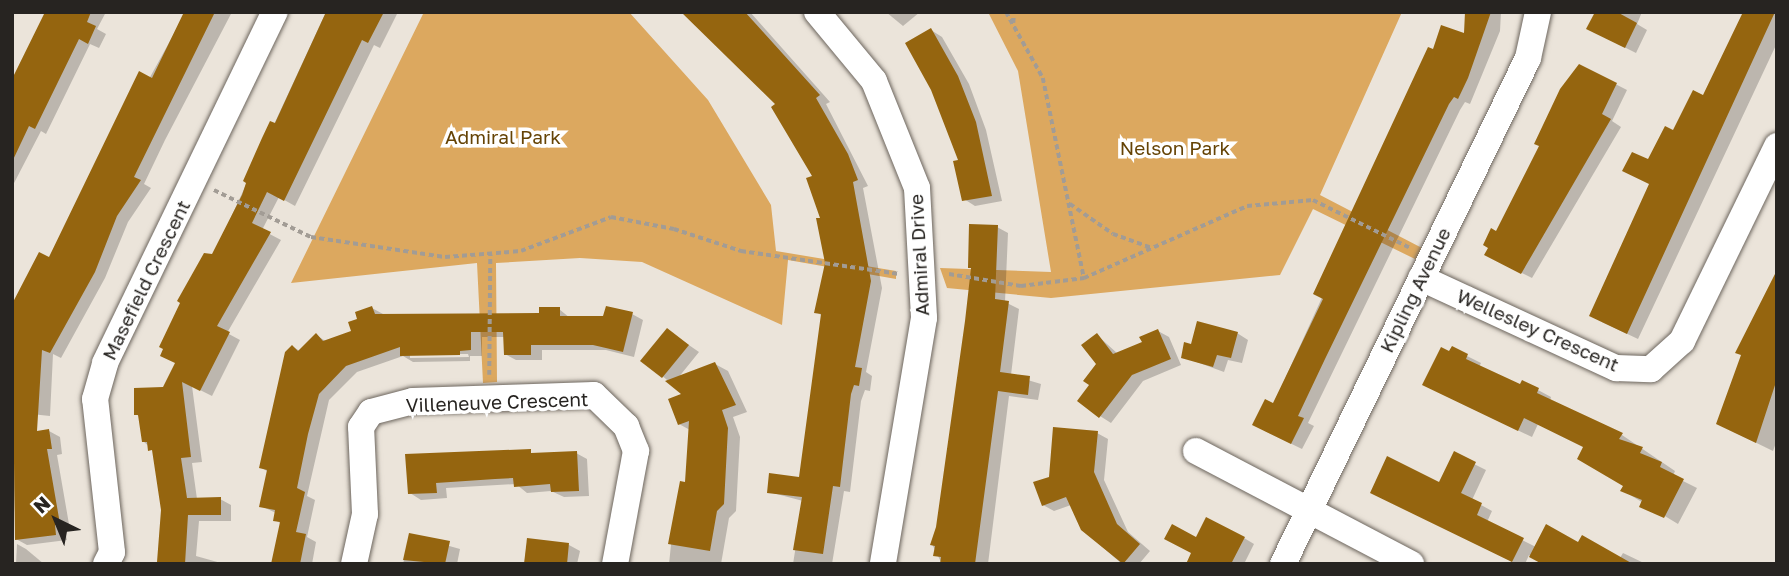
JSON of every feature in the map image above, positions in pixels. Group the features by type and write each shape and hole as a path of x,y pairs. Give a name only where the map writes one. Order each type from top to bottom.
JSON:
{"street":[{"name":"Masefield Crescent","path":"106,564 113,552 95,399 105,363 275,12"},
{"name":"Admiral Drive","path":"817,12 874,81 917,188 924,318 883,564"},
{"name":"Kipling Avenue","path":"1283,564 1528,58 1538,12"},
{"name":"Wellesley Crescent","path":"1421,278 1616,368 1651,369 1682,341 1777,146"},
{"name":"Villeneuve Crescent","path":"354,564 365,514 361,427 371,412 414,401 594,395 626,426 636,451 634,475 615,564"},
{"path":"1196,451 1307,513 1412,564"}],"path":[{"path":"1006,12 1043,78 1084,278"},
{"path":"1013,25 1014,12"},
{"path":"206,186 312,237 446,257 521,251 611,217 674,229 741,251 922,275"},
{"path":"949,274 1021,286 1084,278 1247,206 1313,200 1412,249"},
{"path":"1069,203 1113,234 1152,248"},
{"path":"489,253 489,398"}],"green space":[{"name":"Admiral Park","path":"424,12 629,12 708,100 771,205 776,251 896,271 896,279 788,260 782,325 642,262 580,258 496,263 497,382 483,383 477,263 291,283"},
{"name":"Nelson Park","path":"988,12 1402,12 1320,195 1422,248 1417,260 1313,209 1280,275 1051,298 947,288 940,268 1051,272 1018,71"}],"building":[{"path":"45,12 91,12 87,22 96,26 88,44 79,39 35,129 29,126 12,162 12,79"},
{"path":"184,12 215,12 134,177 141,180 117,216 95,272 50,353 42,350 37,431 49,429 52,449 47,449 60,524 55,525 56,535 15,540 12,304 39,252 49,257 139,71 152,78"},
{"path":"326,12 384,12 368,43 362,40 284,201 267,192 252,223 271,232 217,326 230,332 200,391 182,382 191,457 181,458 187,498 221,497 221,515 188,515 185,564 157,562 161,510 152,450 148,451 147,442 142,442 138,415 134,415 134,388 163,387 175,363 160,356 163,349 159,347 180,303 177,301 204,253 212,254 242,195 246,183 243,181 270,121 275,123"},
{"path":"681,12 745,12 820,95 816,98 848,154 858,180 853,182 871,281 855,367 862,368 859,386 854,385 851,394 840,487 833,486 823,554 793,550 802,497 767,493 769,473 799,477 821,314 814,313 825,263 816,218 820,218 806,178 812,176 771,107 775,104"},
{"path":"1465,12 1491,12 1468,78 1458,99 1454,97 1449,104 1325,359 1298,416 1304,418 1291,444 1252,425 1265,399 1273,403 1323,299 1313,294 1428,47 1433,49 1441,25 1464,33"},
{"path":"1595,12 1617,12 1637,23 1625,48 1586,29"},
{"path":"1743,12 1775,12 1627,334 1589,316 1649,184 1622,171 1632,152 1648,159 1665,126 1673,130 1693,90 1703,95"},
{"path":"931,28 958,76 976,122 992,196 962,201 953,161 958,160 931,90 905,43"},
{"path":"1579,64 1617,83 1602,114 1611,119 1521,274 1484,255 1488,248 1483,245 1491,228 1496,231 1539,146 1534,144 1560,89"},
{"path":"969,224 998,225 995,299 1009,301 1000,372 1030,376 1028,395 998,391 975,564 940,564 941,557 933,556 935,546 930,545 936,527 965,321 971,268 968,268"},
{"path":"1777,270 1777,379 1756,443 1716,424 1741,355 1735,353"},
{"path":"372,306 375,314 539,313 539,307 560,307 560,316 603,316 606,306 633,312 623,352 593,345 531,345 531,355 504,355 503,332 471,332 471,350 460,351 460,355 400,356 400,347 346,366 319,394 308,434 297,488 305,492 296,532 306,534 300,564 271,564 280,522 273,521 275,510 259,507 267,470 259,468 285,352 292,345 298,351 316,333 323,341 351,331 348,322 357,319 355,312"},
{"path":"1197,321 1238,332 1231,358 1217,355 1213,367 1181,358 1184,342 1191,344"},
{"path":"667,328 689,345 662,378 640,361"},
{"path":"1158,329 1171,359 1132,375 1099,418 1077,401 1089,385 1083,381 1096,364 1081,345 1097,333 1113,354 1142,342 1139,337"},
{"path":"1452,346 1468,354 1466,359 1520,384 1522,380 1539,388 1537,393 1623,433 1619,439 1643,447 1640,453 1662,462 1660,467 1684,479 1664,518 1639,507 1642,500 1620,491 1623,486 1577,459 1583,447 1524,418 1518,431 1422,385 1441,347 1449,351"},
{"path":"715,362 736,405 722,410 728,428 724,504 717,511 710,551 668,544 680,481 685,482 689,421 678,425 668,399 681,394 665,381"},
{"path":"1053,427 1098,431 1094,472 1117,524 1140,544 1123,564 1081,530 1066,497 1042,506 1033,482 1049,477"},
{"path":"531,449 531,453 577,451 579,491 551,492 550,484 514,487 513,478 436,483 437,493 408,494 405,454"},
{"path":"1454,451 1476,462 1461,493 1482,503 1477,515 1524,538 1512,562 1370,493 1387,456 1439,482"},
{"path":"1206,517 1245,537 1231,564 1186,564 1191,553 1164,539 1172,524 1196,537"},
{"path":"1546,524 1578,542 1582,535 1633,564 1542,564 1529,557"},
{"path":"409,533 450,541 445,564 403,560"},
{"path":"527,538 569,543 567,564 524,564"}]}
